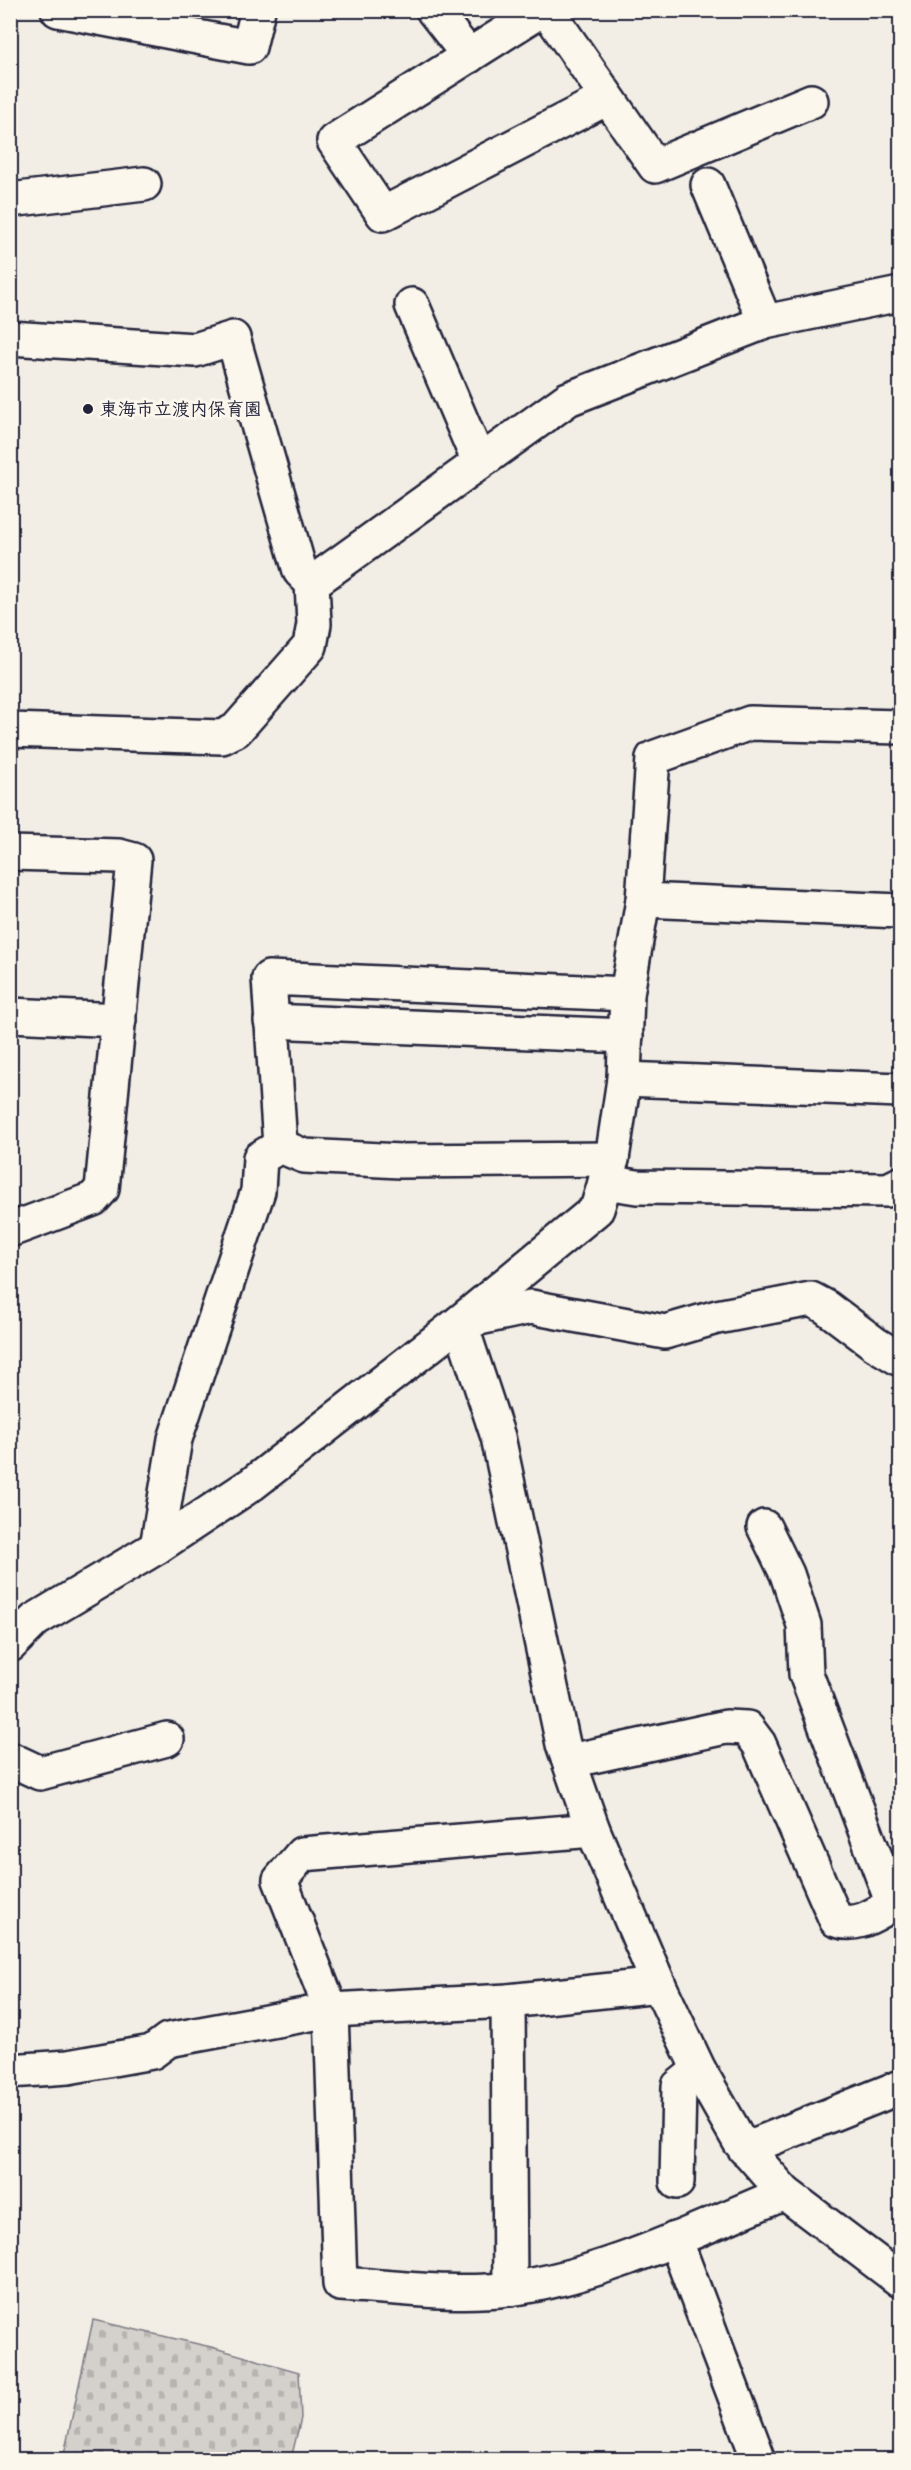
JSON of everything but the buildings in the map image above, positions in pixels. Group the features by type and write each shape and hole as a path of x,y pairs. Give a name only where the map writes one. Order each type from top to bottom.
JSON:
{"street":[{"path":"58,10 249,47 258,10"},
{"path":"433,10 469,56"},
{"path":"541,10 334,141 383,214 607,98"},
{"path":"547,10 655,166 811,101"},
{"path":"10,200 144,184"},
{"path":"708,185 765,322"},
{"path":"312,583 568,399 765,322 900,294"},
{"path":"412,305 479,462"},
{"path":"10,338 195,350 233,338 300,571 312,583 314,624 310,646 236,730 222,737 10,730"},
{"path":"11,1644 35,1620 157,1547 252,1484 460,1322 597,1209 608,1170 624,1079 627,994 643,900 653,758 750,723 900,727"},
{"path":"10,853 119,856 134,860 102,1189 93,1199 10,1230"},
{"path":"643,900 900,911"},
{"path":"280,1146 268,978 627,994"},
{"path":"10,1015 119,1020"},
{"path":"271,1021 626,1036"},
{"path":"624,1079 900,1090"},
{"path":"280,1146 304,1156 608,1170 638,1187 888,1190 900,1184"},
{"path":"157,1547 175,1439 258,1191 260,1158 280,1146"},
{"path":"460,1322 531,1307 665,1332 717,1317 811,1299 900,1359"},
{"path":"460,1322 498,1437 563,1744 593,1830 659,1985 699,2070 745,2149 785,2193 893,2266"},
{"path":"570,1761 726,1727 747,1728 759,1744 836,1920 849,1924 858,1922 897,1902 806,1674 804,1625 787,1574 764,1527"},
{"path":"10,1759 40,1773 167,1739"},
{"path":"593,1830 302,1854 280,1880 331,2010 340,2284 476,2291 510,2289 588,2271 675,2239 785,2193"},
{"path":"10,2070 69,2067 152,2052 168,2040 331,2010 508,2001 659,1985"},
{"path":"508,2001 510,2289"},
{"path":"677,2182 679,2086 699,2070"},
{"path":"745,2149 900,2087"},
{"path":"675,2239 759,2460"}],"green space":[{"path":"93,2320 211,2347 299,2372 301,2418 291,2459 63,2459"}],"place":[{"name":"東海市立渡内保育園","path":"88,409"}]}
